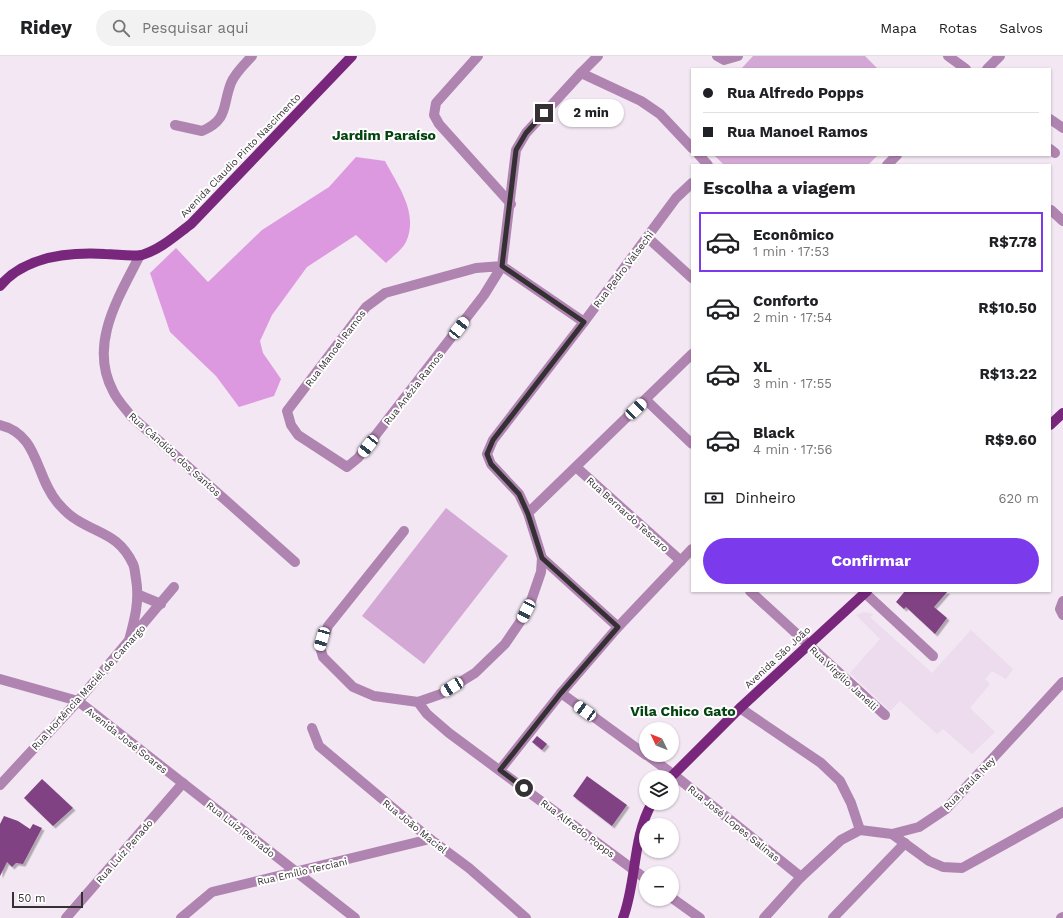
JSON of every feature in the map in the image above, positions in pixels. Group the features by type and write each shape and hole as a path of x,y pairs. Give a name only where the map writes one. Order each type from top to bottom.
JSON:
{"main road":[{"name":"Avenida Claudio Pinto Nascimento","path":"0,286 6,278 24,266 53,256 102,253 140,255 161,247 191,224 352,56"},
{"path":"1051,424 1063,413"},
{"name":"Avenida São João","path":"679,770 740,708 866,592"},
{"path":"623,918 627,907 635,870 642,826 649,810"}],"street":[{"path":"175,125 202,131 217,122 226,108 232,82 252,56"},
{"path":"478,56 436,103 434,114 439,124 511,204"},
{"path":"584,322 502,266 511,204 516,150 526,133 598,56"},
{"path":"717,56 724,60 738,56"},
{"path":"948,56 965,68"},
{"path":"992,67 1000,56"},
{"path":"581,73 641,101 660,114 691,147"},
{"path":"1051,120 1063,128"},
{"path":"700,156 707,164"},
{"path":"888,164 896,156"},
{"name":"Rua Pedro Valsechi","path":"528,514 519,494 491,464 487,454 493,440 584,322 676,198 691,184"},
{"path":"1051,210 1063,221"},
{"path":"647,237 691,277"},
{"name":"Rua Cândido dos Santos","path":"140,255 110,316 104,349 105,368 113,391 131,416 295,562"},
{"name":"Rua Manoel Ramos","path":"347,467 298,435 290,425 287,411 366,307 385,293 476,268 502,266"},
{"name":"Rua Anézia Ramos","path":"347,467 358,458 484,295 502,266"},
{"path":"404,531 328,626 320,647 323,657 353,687 374,696 418,702 441,694 475,673 505,644 520,622 531,600 541,572 542,558 528,514 691,355"},
{"path":"646,400 691,443"},
{"path":"0,425 11,427 29,444 42,476 56,501 76,520 107,534 120,546 133,565 139,595 136,616 128,644"},
{"name":"Rua Bernardo Tescaro","path":"576,467 681,561"},
{"path":"500,770 561,693 618,627 691,550"},
{"path":"542,558 618,627"},
{"name":"Rua Hortência Maciél de Camargo","path":"0,785 78,701 128,644 174,587"},
{"name":"Rua Virgílio Janelli","path":"751,592 885,715"},
{"path":"866,592 933,656"},
{"path":"139,595 161,604"},
{"path":"1063,601 1060,609 1063,615"},
{"name":"Avenida José Soares","path":"0,679 78,701 183,783"},
{"name":"Rua Paula Ney","path":"860,830 892,834 919,827 946,808 1063,682"},
{"name":"Rua José Lopes Salinas","path":"561,693 639,750"},
{"name":"Rua Alfredo Popps","path":"418,702 427,714 449,733 639,873"},
{"path":"740,708 821,763 840,781 851,803 860,830 841,840 801,877 764,918"},
{"name":"Rua João Maciel","path":"312,728 319,746 430,839 469,868 526,918"},
{"name":"Rua José Lopes Salinas","path":"655,762 665,770"},
{"name":"Rua José Lopes Salinas","path":"679,781 801,877"},
{"name":"Rua Luíz Peinado","path":"183,783 355,918"},
{"name":"Rua Luíz Penado","path":"66,918 183,783"},
{"path":"892,834 929,861 943,867 962,868 1063,812"},
{"name":"Rua Emílio Terciani","path":"188,916 212,892 297,873 430,839"},
{"path":"833,918 905,843"},
{"path":"679,903 700,918"}],"shaded area":[{"path":"753,56 865,56 877,68 742,68"},
{"path":"715,156 877,156 869,164 723,164"},
{"path":"356,157 385,161 401,190 408,210 410,221 406,242 386,263 356,235 307,267 272,315 260,341 263,353 281,379 274,396 239,407 216,376 170,332 150,273 176,248 208,282 262,230 329,187"},
{"path":"446,508 508,556 424,664 362,616"},
{"path":"864,612 874,614 870,617 932,673 971,630 1013,669 1006,679 992,671 985,679 990,684 970,708 995,732 972,754 943,729 937,734 900,701 890,711 850,673 880,639 856,615"}],"building":[{"path":"904,592 947,592 934,607 947,618 935,634 906,607 904,609 896,602"},
{"path":"537,736 547,744 542,750 532,742"},
{"path":"587,776 627,805 612,826 573,796"},
{"path":"42,779 73,808 53,826 24,798"},
{"path":"4,816 18,821 30,829 33,824 42,828 23,864 16,863 12,867 7,862 0,876 0,824"}],"district":[{"name":"Jardim Paraíso","path":"384,135"},
{"name":"Vila Chico Gato","path":"683,711"}],"route":[{"path":"524,788 500,770 561,693 618,627 542,558 528,514 519,494 491,464 487,454 493,440 584,322 502,266 511,204 516,150 526,133 544,113"}]}
